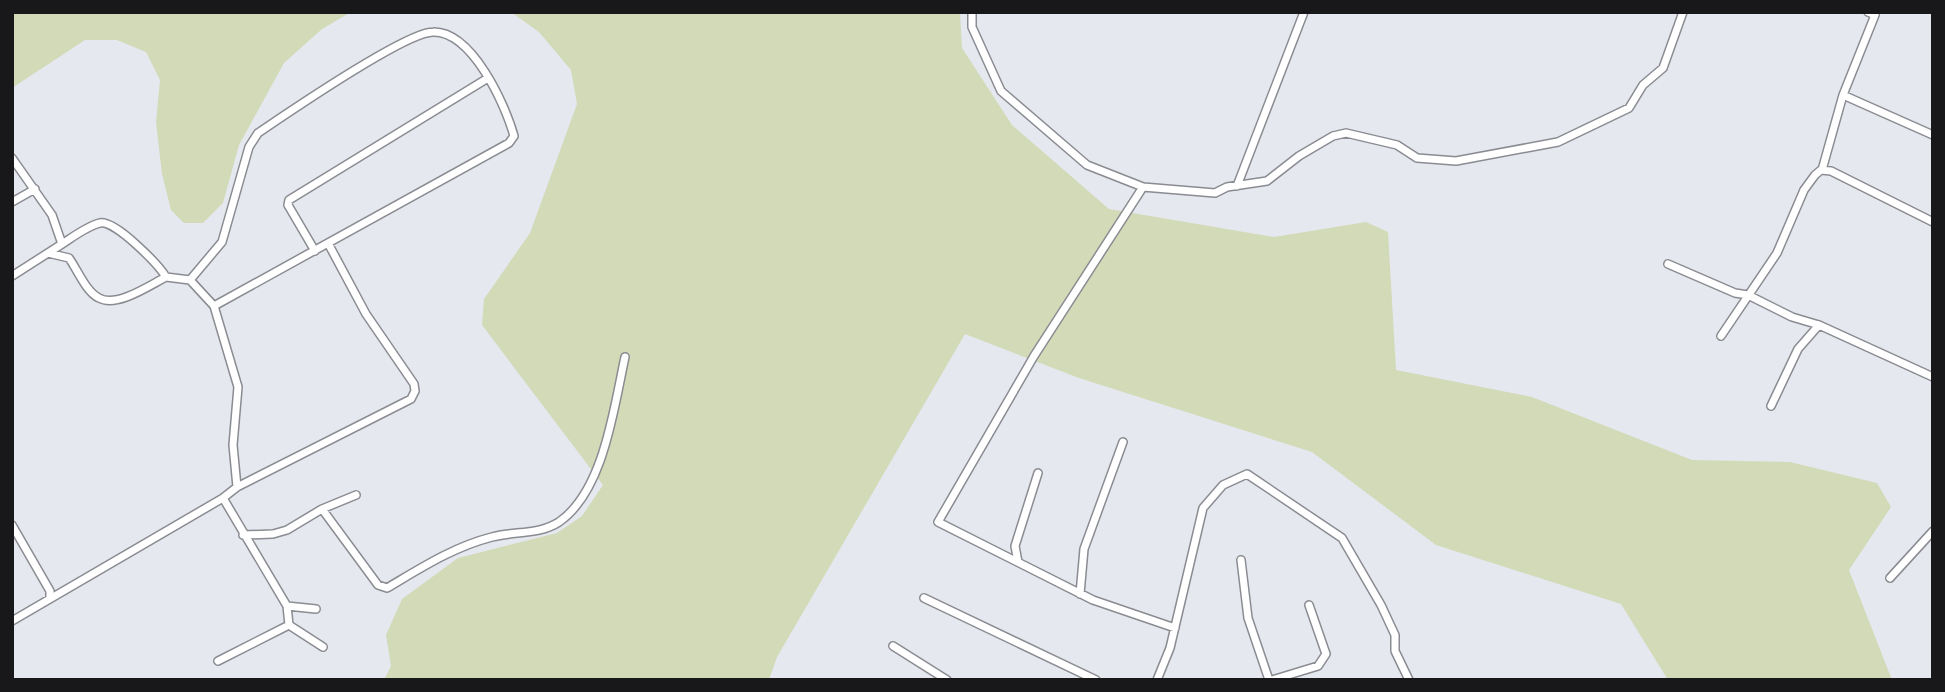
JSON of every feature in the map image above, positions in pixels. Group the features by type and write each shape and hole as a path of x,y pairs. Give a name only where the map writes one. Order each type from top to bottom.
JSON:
{"street":[{"path":"972,12 972,27 1001,91 1087,165 1143,187 1215,193 1266,181 1310,149 1333,136 1346,133 1396,145 1417,158 1456,160 1558,142 1629,108 1643,85 1663,68 1683,12"},
{"path":"1237,186 1304,12"},
{"path":"1721,336 1777,253 1804,190 1822,170 1843,95 1875,15 1868,12"},
{"path":"190,281 222,242 253,138 421,34 446,34 459,42 488,78 514,135 509,143 329,245 214,306"},
{"path":"315,251 288,205 289,200 488,78"},
{"path":"1843,95 1933,135"},
{"path":"12,159 52,215 62,244"},
{"path":"1822,170 1831,171 1887,196 1933,222"},
{"path":"1143,187 1034,356 938,522 1080,594 1154,624 1175,628"},
{"path":"12,202 35,189"},
{"path":"12,276 99,223 109,224 150,257 166,277"},
{"path":"12,621 223,498 237,486 411,398 415,391 414,384 366,314 329,245"},
{"path":"48,254 69,258 91,291 99,298 121,298 166,277 190,281 214,306 238,387 233,445 237,486"},
{"path":"1668,264 1735,293 1748,295 1792,317 1819,325 1933,377"},
{"path":"1771,406 1798,349 1819,325"},
{"path":"322,509 378,585 387,588 440,556 489,538 549,528 571,510 593,476 605,446 625,357"},
{"path":"1080,594 1084,549 1123,442"},
{"path":"1019,562 1015,547 1038,473"},
{"path":"1157,680 1175,628 1203,508 1223,485 1247,474 1342,538 1381,605 1395,635 1395,651 1409,680"},
{"path":"243,535 273,534 287,530 322,509 356,495"},
{"path":"223,498 287,606 289,625"},
{"path":"12,525 50,591 50,597"},
{"path":"1890,578 1933,531"},
{"path":"1241,560 1248,618 1270,680 1318,666 1324,661 1326,654 1309,605"},
{"path":"924,598 1096,680"},
{"path":"287,606 316,609"},
{"path":"289,625 323,647"},
{"path":"218,662 289,625"},
{"path":"893,646 947,680"}],"green space":[{"path":"12,12 351,12 322,29 284,63 239,145 223,203 203,223 184,223 171,210 162,174 156,122 160,80 146,52 117,40 85,40 12,88"},
{"path":"511,12 960,12 962,48 1012,125 1109,209 1274,237 1366,222 1388,232 1396,370 1532,397 1692,460 1790,462 1877,483 1891,507 1849,570 1892,680 1668,680 1621,604 1436,545 1312,452 1079,378 965,334 777,657 769,680 384,680 391,666 386,635 402,599 458,558 557,533 582,516 603,485 482,325 484,299 530,233 577,104 571,70 539,32"}]}
